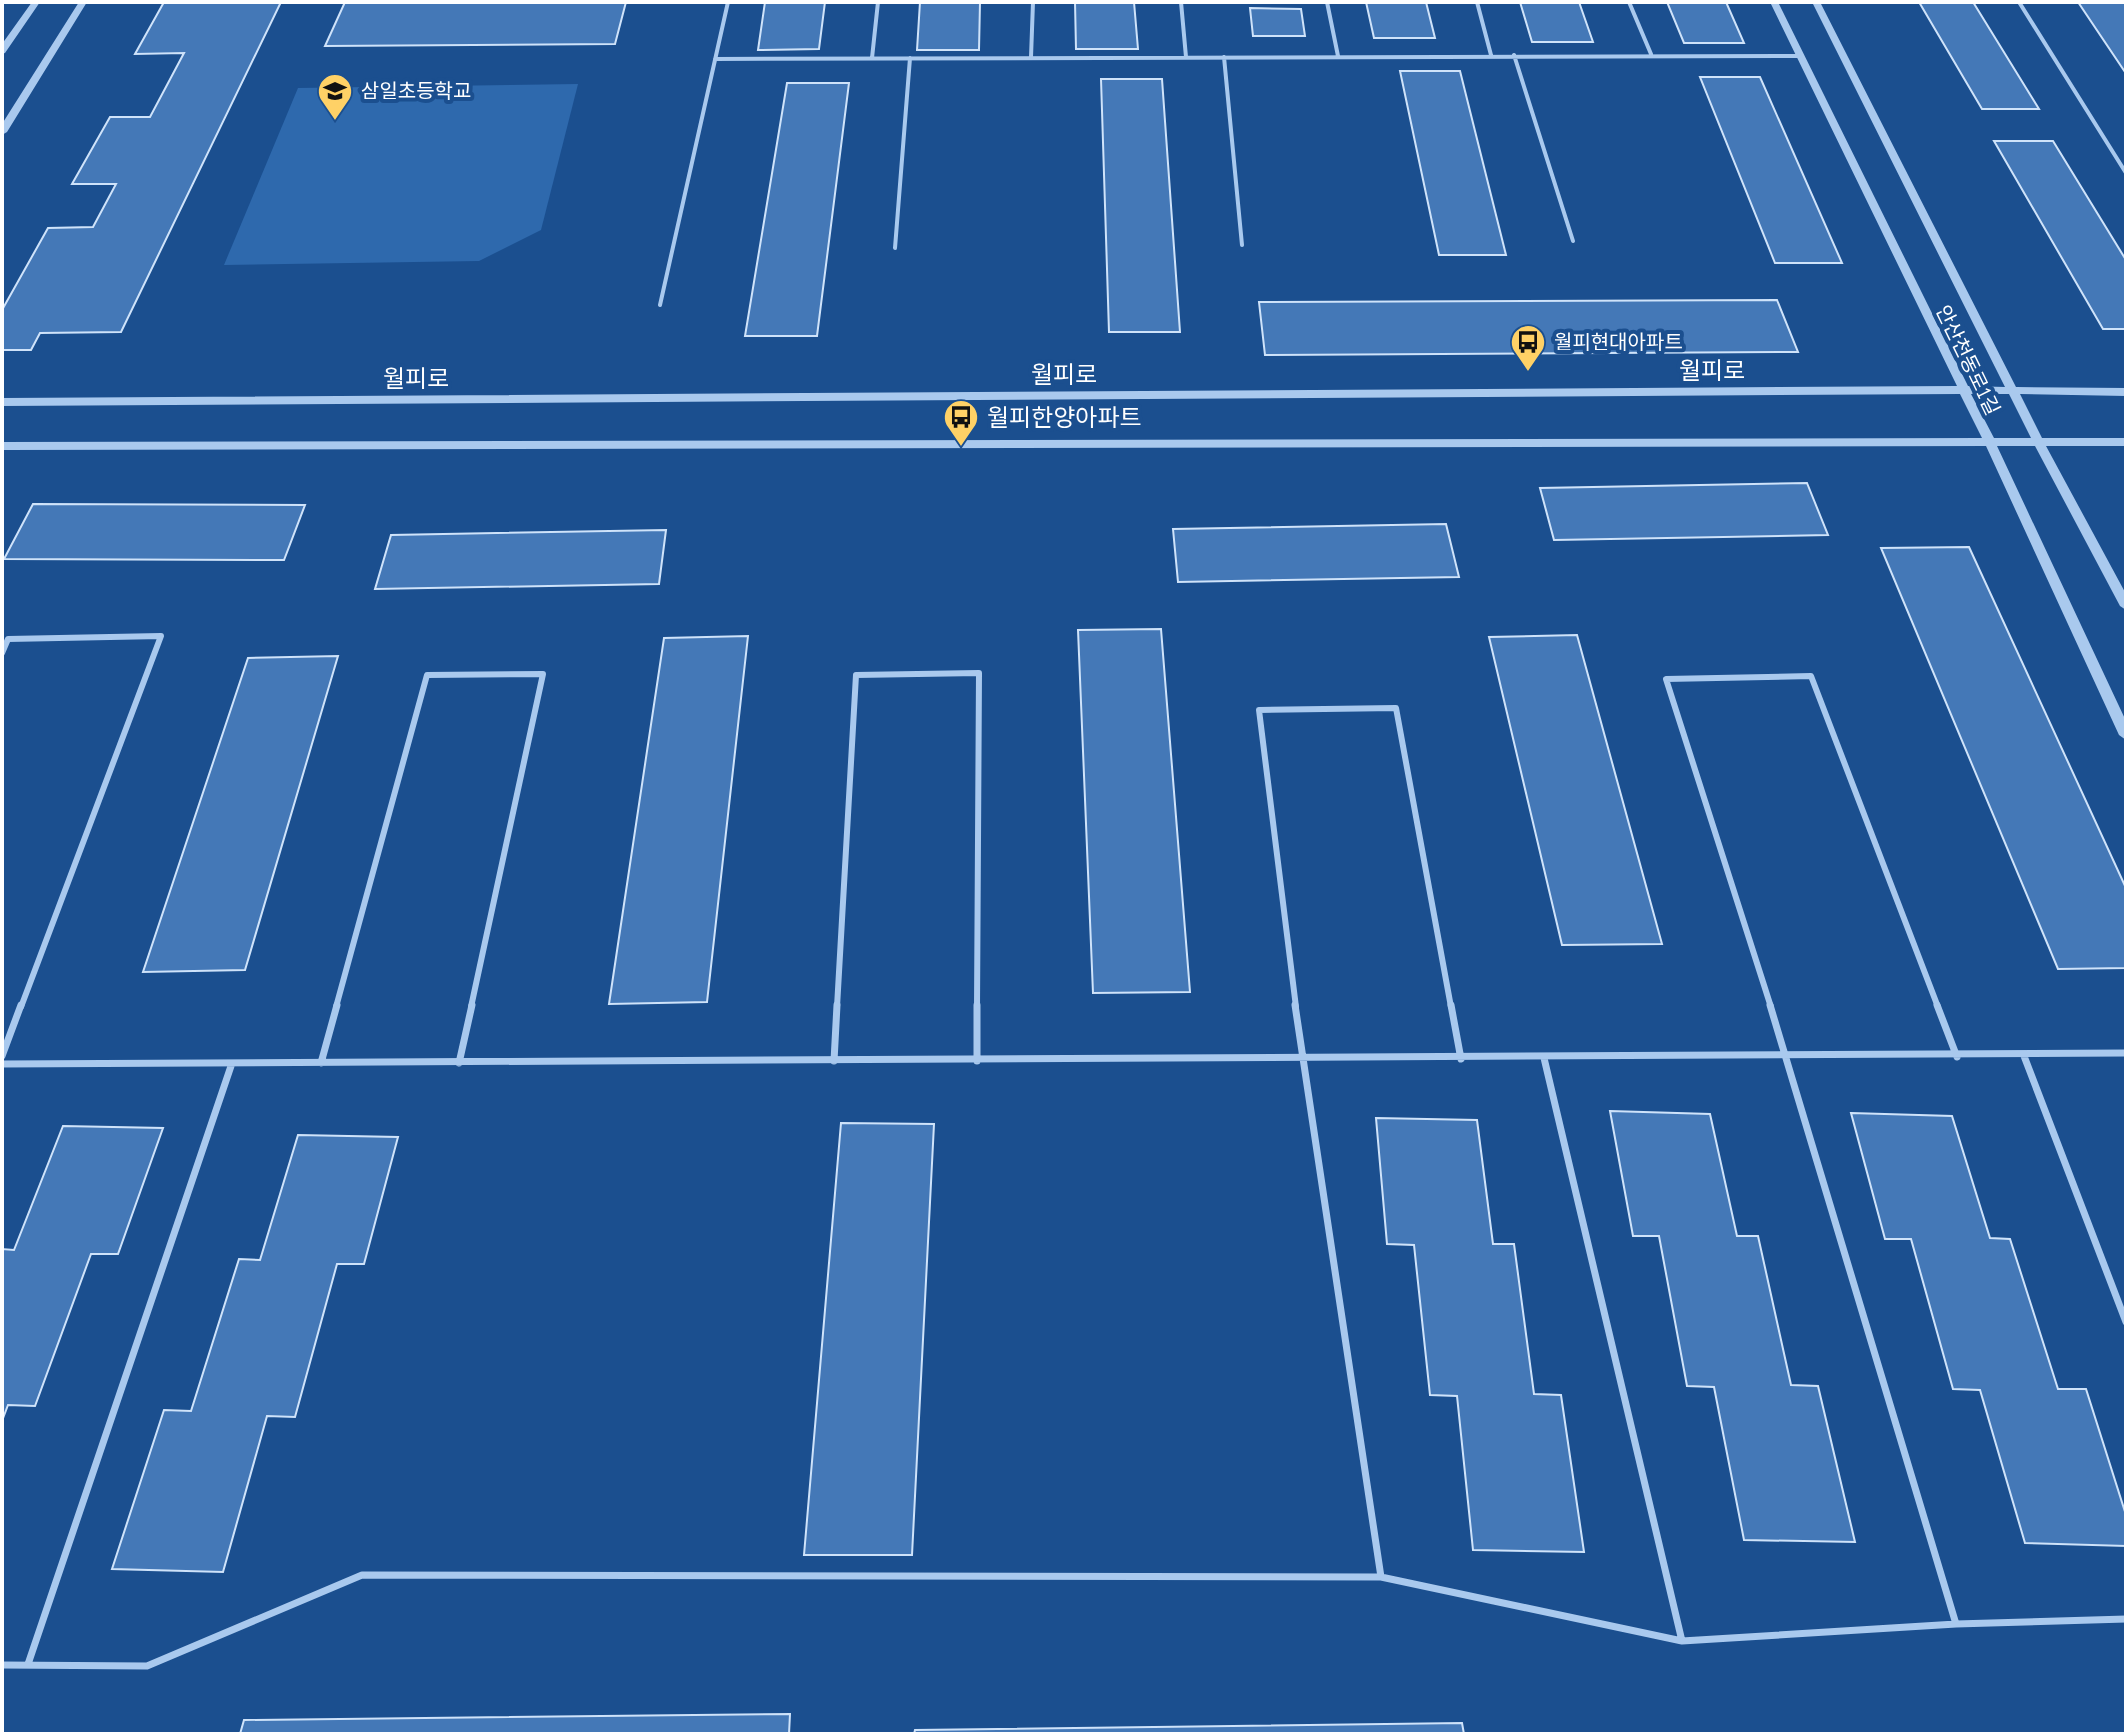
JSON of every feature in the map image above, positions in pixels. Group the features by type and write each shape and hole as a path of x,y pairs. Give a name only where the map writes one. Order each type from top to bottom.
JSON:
{"street":[{"path":"2,51 36,2"},
{"path":"2,132 83,2"},
{"name":"안산천동로1길","path":"1774,2 1991,445 2126,735"},
{"name":"안산천동로1길","path":"1816,2 2039,443 2126,606"},
{"name":"월피로","path":"2,402 1962,390 2126,392"},
{"path":"2,446 1991,445 2126,442"}],"lane":[{"path":"660,305 728,2"},
{"path":"872,58 878,2"},
{"path":"1031,57 1033,2"},
{"path":"1181,2 1186,57"},
{"path":"1327,2 1338,56"},
{"path":"1477,2 1491,55"},
{"path":"1629,2 1651,54"},
{"path":"2019,2 2126,173"},
{"path":"715,59 1651,54 1801,56"},
{"path":"1514,55 1573,241"},
{"path":"1224,57 1242,245"},
{"path":"895,248 910,58"},
{"path":"2,653 8,639 161,636 2,1056"},
{"path":"834,1061 856,675 979,673 977,1061"},
{"path":"321,1063 427,675 543,674 459,1063"},
{"path":"1956,1624 1787,1057 1666,679 1811,676 1957,1057"},
{"path":"1381,1577 1302,1059 1259,710 1396,708 1461,1059"},
{"path":"2,1064 1957,1057 2126,1053"},
{"path":"2024,1056 2126,1322"},
{"path":"1544,1058 1682,1641"},
{"path":"28,1664 232,1063"},
{"path":"2,1665 147,1666 362,1575 1381,1577 1682,1641 1956,1624 2126,1619"}],"shaded area":[{"path":"578,84 541,230 479,261 224,265 298,88"}],"building":[{"path":"164,2 281,2 121,332 40,333 31,350 2,350 2,310 48,228 93,227 116,184 72,184 110,117 150,117 184,53 135,54"},
{"path":"345,2 626,2 615,44 325,46"},
{"path":"765,2 825,2 819,49 758,50"},
{"path":"920,2 980,2 979,50 917,50"},
{"path":"1075,2 1134,2 1138,49 1076,49"},
{"path":"1366,2 1426,2 1435,38 1374,38"},
{"path":"1520,2 1579,2 1593,42 1532,42"},
{"path":"1667,2 1726,2 1744,43 1684,43"},
{"path":"1919,2 1973,2 2039,109 1982,109"},
{"path":"2078,2 2126,2 2126,72 2125,72"},
{"path":"1250,8 1301,9 1305,36 1253,36"},
{"path":"1400,71 1460,71 1506,255 1439,255"},
{"path":"1700,77 1760,77 1842,263 1775,263"},
{"path":"1101,79 1162,79 1180,332 1109,332"},
{"path":"787,83 849,83 817,336 745,336"},
{"path":"1994,141 2053,141 2126,260 2126,329 2103,329"},
{"path":"1777,300 1798,352 1265,355 1259,302"},
{"path":"1807,483 1828,535 1554,540 1540,488"},
{"path":"33,504 305,505 284,560 4,559"},
{"path":"1446,524 1459,577 1178,582 1173,529"},
{"path":"666,530 659,584 375,589 391,535"},
{"path":"1969,547 2126,888 2126,968 2058,969 1881,548"},
{"path":"1161,629 1190,992 1093,993 1078,630"},
{"path":"1577,635 1662,944 1562,945 1489,637"},
{"path":"748,636 707,1002 609,1004 664,638"},
{"path":"338,656 245,970 143,972 248,658"},
{"path":"1610,1111 1710,1114 1737,1236 1758,1236 1791,1385 1818,1386 1855,1542 1744,1540 1714,1387 1687,1386 1659,1236 1633,1236"},
{"path":"1851,1113 1952,1116 1990,1238 2010,1239 2058,1389 2086,1389 2126,1515 2126,1546 2025,1543 1980,1390 1953,1389 1911,1239 1885,1239"},
{"path":"1376,1118 1477,1120 1493,1244 1514,1244 1534,1394 1561,1395 1584,1552 1473,1550 1457,1396 1430,1395 1414,1245 1387,1244"},
{"path":"841,1123 934,1124 912,1555 804,1555"},
{"path":"63,1126 163,1128 118,1254 91,1254 35,1406 8,1405 2,1421 2,1249 14,1250"},
{"path":"298,1135 398,1137 364,1264 337,1264 295,1417 267,1416 223,1572 112,1569 164,1410 191,1411 239,1259 260,1260"},
{"path":"790,1714 789,1734 240,1734 244,1720"},
{"path":"1462,1723 1464,1734 914,1734 915,1730"}],"place":[{"name":"삼일초등학교","path":"335,122"},
{"name":"월피현대아파트","path":"1528,373"},
{"name":"월피한양아파트","path":"961,448"}]}
